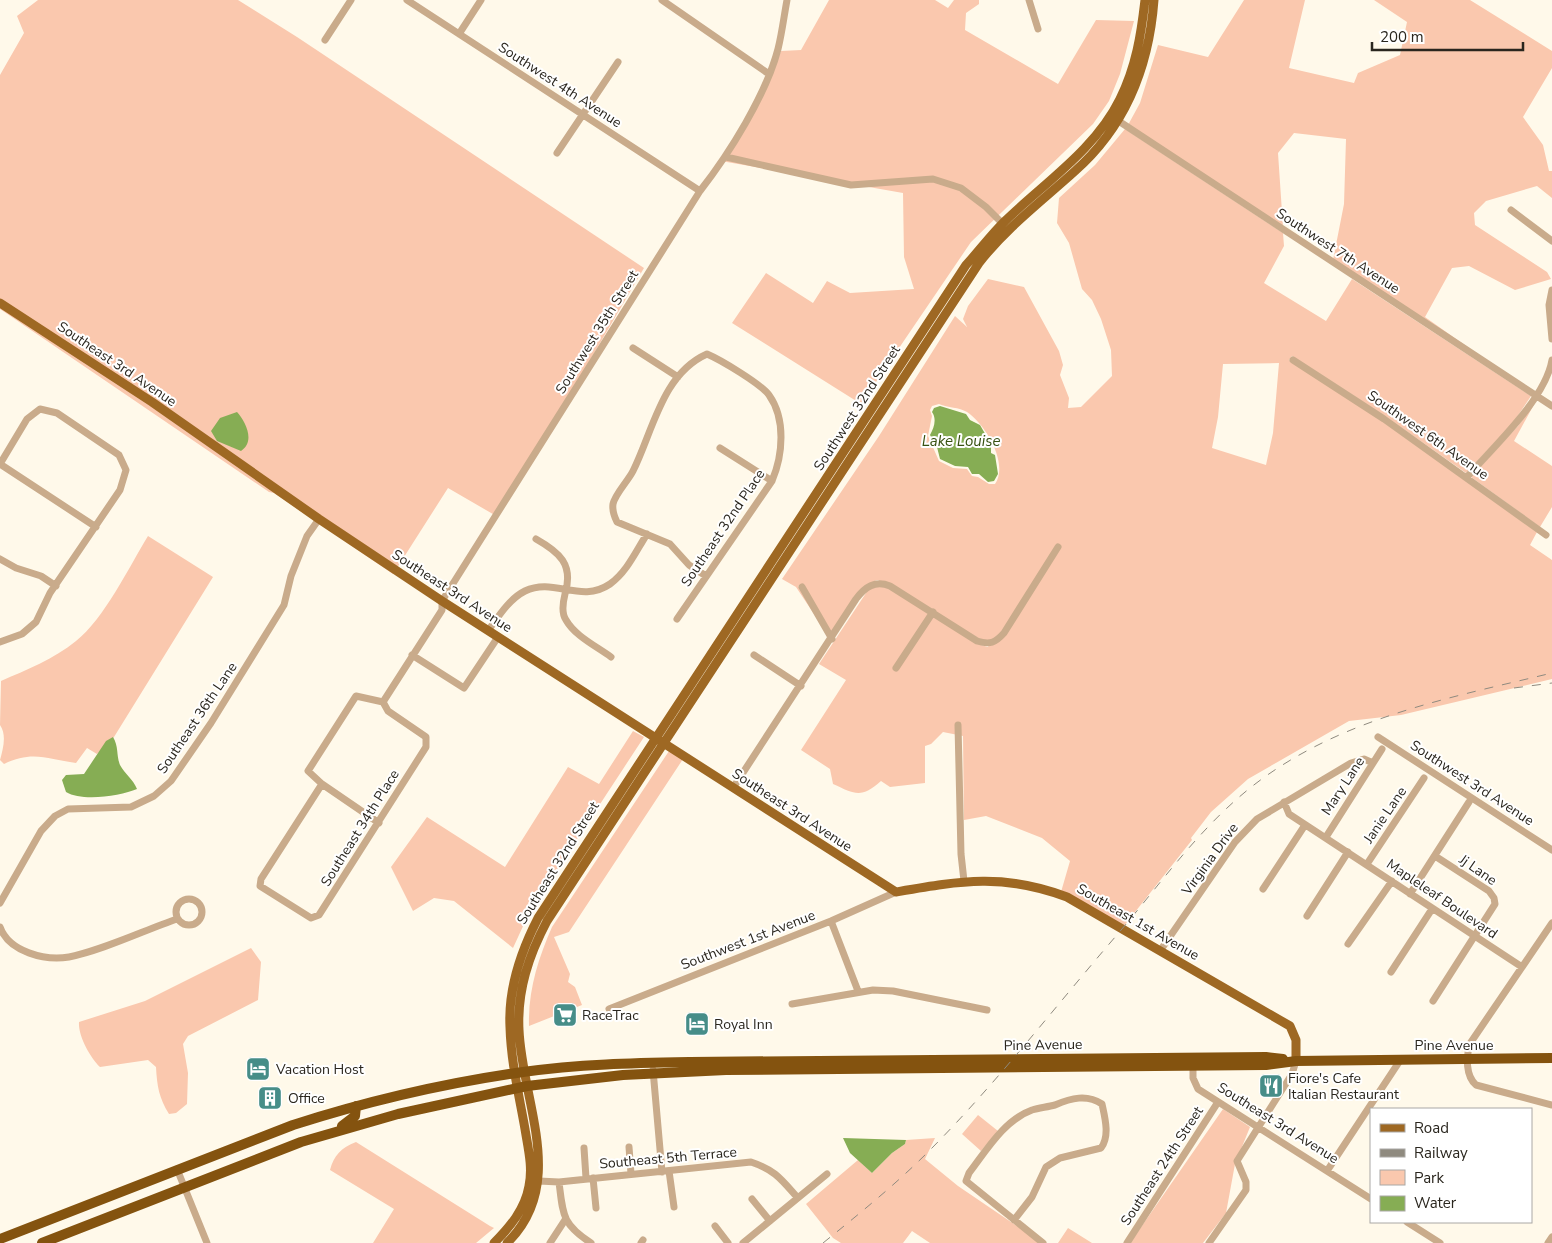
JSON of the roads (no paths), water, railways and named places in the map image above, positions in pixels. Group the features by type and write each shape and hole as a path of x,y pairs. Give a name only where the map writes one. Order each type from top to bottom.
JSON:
{"highway":[{"name":"Pine Avenue","path":"652,1068 1193,1062 1266,1057 1296,1061 1552,1058"},
{"path":"0,1239 276,1130 356,1106 428,1088 520,1072 652,1068"},
{"path":"42,1243 185,1186 314,1138 398,1114 523,1087 652,1068"},
{"path":"314,1138 326,1130 351,1121 355,1116 356,1106"}],"main road":[{"name":"Southwest 32nd Street","path":"654,738 966,265 1085,147 1110,116 1120,99 1135,61 1141,39 1145,0"},
{"name":"Southwest 32nd Street","path":"663,743 979,263 1006,227 1092,155 1119,121 1143,66 1152,28 1154,0"},
{"name":"Southeast 3rd Avenue","path":"0,303 152,402 319,519 442,601 896,892"},
{"name":"Southeast 32nd Street","path":"520,1072 510,1026 514,986 525,943 538,918 654,738"},
{"name":"Southeast 32nd Street","path":"520,1072 520,1000 524,977 536,942 555,908 663,743"},
{"name":"Southeast 1st Avenue","path":"896,892 964,880 1004,881 1045,888 1079,902 1290,1026 1296,1040 1296,1061"},
{"path":"507,1243 518,1233 529,1215 540,1181 540,1160 520,1072"},
{"path":"494,1243 515,1220 529,1186 531,1161 523,1087"}],"street":[{"path":"325,40 351,0"},
{"name":"Southwest 4th Avenue","path":"407,0 700,190"},
{"path":"459,34 481,0"},
{"path":"662,0 769,74"},
{"name":"Southwest 35th Street","path":"383,702 442,610 442,601 700,190 726,157 769,74 778,50 786,0"},
{"path":"1029,0 1038,29"},
{"path":"557,152 618,62"},
{"name":"Southwest 7th Avenue","path":"1110,116 1552,406"},
{"path":"726,157 851,185 933,179 961,188 1006,227"},
{"path":"1511,210 1552,241"},
{"path":"1552,290 1549,305 1552,339"},
{"path":"633,348 678,377 654,418 641,455 626,484 613,502 613,513 617,522 670,544 689,564 706,576"},
{"name":"Southeast 32nd Place","path":"677,620 706,576 732,542 772,481 780,464 780,417 768,393 722,361 707,354 696,359 678,377"},
{"name":"Southwest 6th Avenue","path":"1293,360 1384,419 1546,535"},
{"path":"1467,477 1516,424 1535,395 1552,360"},
{"path":"0,642 22,634 36,622 50,593 56,586 96,527 120,490 126,470 119,455 57,413 40,409 34,412 27,419 0,464 96,527"},
{"path":"720,448 772,481"},
{"name":"Southeast 36th Lane","path":"0,903 41,831 55,816 68,809 130,807 154,796 171,781 211,723 284,605 291,576 308,536 319,519"},
{"path":"488,631 516,597 526,591 547,586 588,592 610,584 623,572 647,534"},
{"path":"536,539 562,556 567,570 566,590 562,604 564,619 575,632 611,657"},
{"path":"733,788 861,593 876,583 890,586 977,641 986,644 996,642 1004,633 1058,547"},
{"path":"0,559 16,568 40,576 56,586"},
{"path":"802,587 832,639"},
{"path":"896,668 932,612"},
{"path":"412,655 464,688 498,637"},
{"path":"754,655 800,686"},
{"path":"379,823 322,784 308,772 355,697 383,702"},
{"name":"Southeast 34th Place","path":"322,784 260,886 311,918 319,915 426,747 426,737 388,711 383,702"},
{"path":"958,725 961,854 964,880"},
{"name":"Southwest 3rd Avenue","path":"1378,737 1552,850"},
{"name":"Mary Lane","path":"1326,837 1382,749"},
{"name":"Virginia Drive","path":"1160,951 1235,842 1258,819 1358,759 1373,763"},
{"name":"Janie Lane","path":"1367,864 1424,778"},
{"name":"Mapleleaf Boulevard","path":"1284,802 1289,814 1522,967"},
{"path":"1410,894 1469,802"},
{"path":"1263,889 1305,825"},
{"path":"1306,916 1348,852"},
{"name":"Jj Lane","path":"1435,856 1489,891 1494,898 1490,914 1474,936"},
{"path":"1348,944 1392,881"},
{"name":"Southwest 1st Avenue","path":"609,1009 831,921 896,892"},
{"path":"1391,972 1432,909"},
{"path":"0,927 16,946 34,956 68,957 177,919"},
{"path":"831,921 858,991"},
{"path":"1552,923 1469,1045 1467,1059 1469,1073 1476,1085 1552,1105"},
{"path":"1433,1000 1474,936"},
{"path":"792,1004 858,991 893,990 987,1010"},
{"path":"1327,1171 1401,1059"},
{"path":"1209,1243 1246,1190 1246,1182 1236,1161 1292,1074 1296,1061"},
{"name":"Southeast 3rd Avenue","path":"1193,1062 1194,1084 1198,1089 1370,1198"},
{"path":"652,1068 666,1171 674,1208"},
{"path":"1014,1220 1032,1197 1046,1167 1060,1158 1101,1148 1105,1143 1106,1134 1102,1104 1094,1098 1064,1099 1055,1104 1030,1111 1003,1130 969,1173 966,1181 1014,1220 1044,1243"},
{"name":"Southeast 24th Street","path":"1127,1243 1218,1102"},
{"path":"629,1147 631,1174"},
{"path":"584,1148 596,1208"},
{"name":"Southeast 5th Terrace","path":"529,1186 540,1181 559,1182 751,1162 769,1168 778,1175 797,1198"},
{"path":"177,1169 207,1243"},
{"path":"743,1243 827,1174"},
{"path":"559,1182 565,1220 575,1233 591,1243"},
{"path":"752,1199 770,1221"},
{"path":"550,1243 565,1220"},
{"path":"1409,1223 1440,1243"},
{"path":"715,1226 728,1243"},
{"path":"1548,1243 1552,1237"}],"water":[{"name":"Lake Louise","path":"940,406 966,414 970,420 980,425 991,444 991,453 995,455 998,474 994,481 988,482 979,474 972,474 968,467 955,466 940,459 937,447 930,435 934,423 932,412 934,408"},
{"path":"237,412 248,431 248,442 241,451 217,441 211,431 220,418"},
{"path":"113,737 120,765 137,789 101,797 82,797 66,792 62,780 66,775 84,774 106,741"},
{"path":"843,1138 906,1140 905,1144 892,1153 872,1173 850,1153"}],"railway":[{"path":"823,1243 903,1176 953,1126 1024,1046 1186,851 1244,793 1299,755 1368,723 1440,700 1552,673"},
{"path":"1514,688 1552,683"}],"place":[{"name":"RaceTrac","path":"565,1015"},
{"name":"Royal Inn","path":"697,1024"},
{"name":"Vacation Host","path":"258,1069"},
{"name":"Fiore's Cafe Italian Restaurant","path":"1271,1086"},
{"name":"Office","path":"270,1098"}]}
